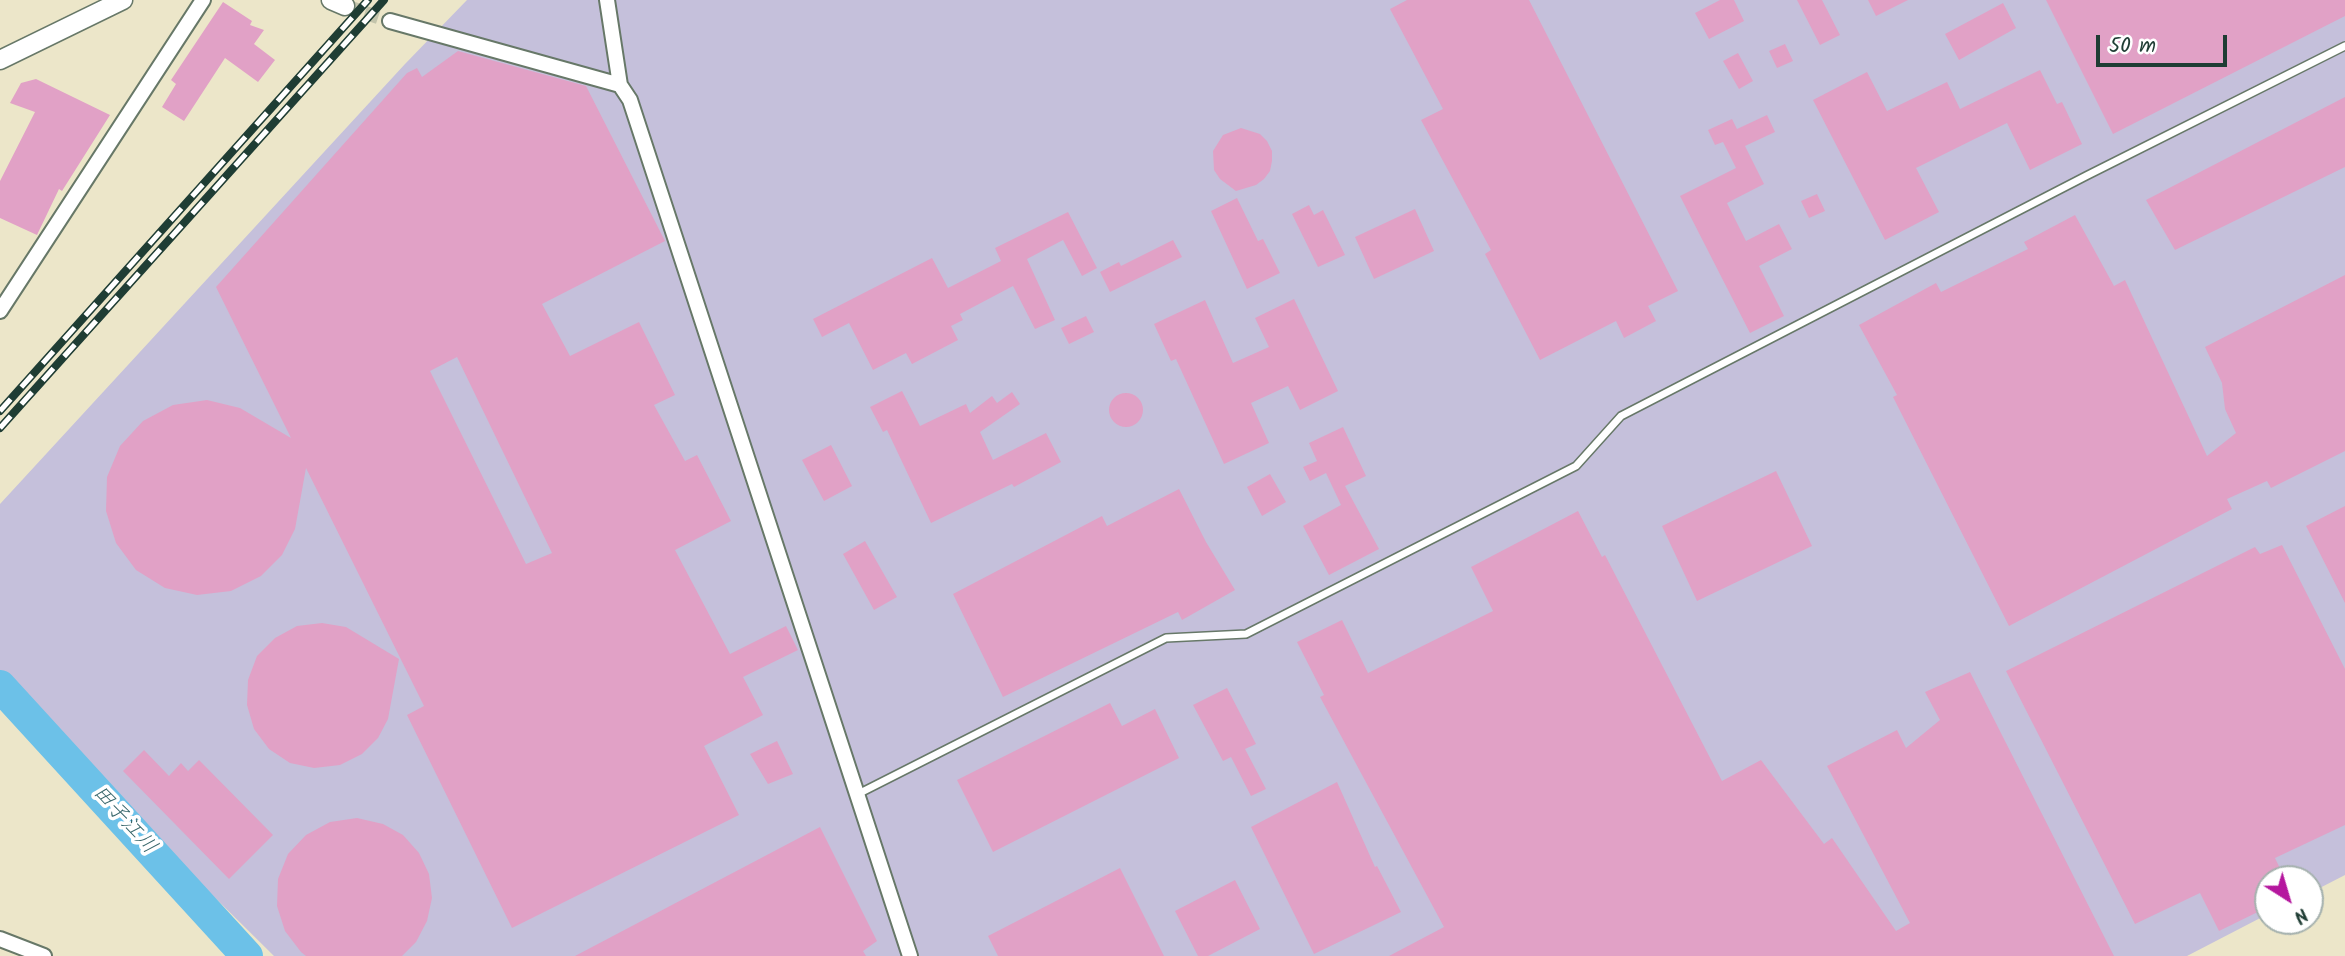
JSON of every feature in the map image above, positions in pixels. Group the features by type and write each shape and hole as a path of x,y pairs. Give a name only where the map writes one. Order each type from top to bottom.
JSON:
{"street":[{"path":"0,60 123,0"},
{"path":"0,311 203,0"},
{"path":"607,0 620,85 630,100 910,956"},
{"path":"390,21 620,85"},
{"path":"0,939 44,956"}],"lane":[{"path":"856,795 1166,638 1246,634 1576,466 1621,416 2062,188 2345,46"}],"shaded area":[{"path":"467,0 2345,0 2345,875 2324,886 2324,865 2254,865 2254,921 2187,956 274,956 0,685 0,504"}],"building":[{"path":"1407,0 1529,0 1678,291 1648,306 1656,321 1624,338 1616,321 1540,360 1485,254 1491,250 1421,120 1443,109 1390,9"},
{"path":"1720,0 1734,0 1744,21 1709,39 1695,13"},
{"path":"1797,0 1822,0 1840,35 1820,45"},
{"path":"1868,0 1908,0 1876,16"},
{"path":"2046,0 2345,0 2345,16 2113,134"},
{"path":"223,2 252,21 250,25 264,30 254,44 275,60 258,82 225,58 184,121 162,107 176,84 171,80"},
{"path":"2003,3 2016,28 1959,60 1945,34"},
{"path":"1785,44 1793,61 1777,68 1769,51"},
{"path":"458,51 586,86 665,241 542,304 570,356 639,322 675,395 654,405 685,461 697,455 731,521 675,550 730,654 786,626 798,650 743,677 763,715 704,746 739,815 512,928 407,715 424,706 306,468 295,529 282,555 261,576 231,591 197,595 165,588 136,570 116,543 106,511 107,477 120,446 143,421 173,405 207,400 240,408 291,438 216,287 407,73 417,68 422,77","holes":["457,357 552,553 526,564 430,371"]},
{"path":"1738,53 1753,81 1739,89 1723,61"},
{"path":"2040,70 2057,104 2062,102 2082,144 2030,170 2007,123 1916,168 1939,212 1885,240 1813,100 1867,72 1887,111 1947,82 1960,109"},
{"path":"36,79 110,115 62,191 59,189 37,235 0,218 0,181 35,112 10,103 21,83"},
{"path":"2345,97 2345,167 2175,250 2146,200"},
{"path":"1767,115 1775,132 1745,146 1764,184 1727,203 1746,241 1779,224 1792,249 1759,266 1784,316 1750,333 1680,196 1736,168 1723,142 1715,145 1708,130 1732,119 1737,129"},
{"path":"1241,128 1260,134 1267,141 1272,151 1272,161 1270,171 1264,179 1256,185 1236,191 1220,179 1214,170 1213,151 1223,135"},
{"path":"1817,194 1825,211 1809,218 1801,201"},
{"path":"1237,198 1258,241 1263,239 1280,273 1247,289 1211,211"},
{"path":"1309,205 1314,215 1323,210 1345,255 1318,267 1292,214"},
{"path":"1415,209 1434,251 1374,279 1355,237"},
{"path":"1068,212 1097,268 1082,276 1063,240 1027,259 1055,320 1035,329 1013,286 960,314 963,320 951,326 958,340 912,364 906,353 873,370 849,323 822,337 813,319 932,258 948,288 1001,261 995,248"},
{"path":"2075,215 2114,286 2125,280 2207,456 2236,433 2225,409 2222,383 2205,347 2345,275 2345,451 2271,488 2267,481 2227,499 2232,509 2009,626 1893,397 1897,395 1859,325 1936,283 1941,292 2028,249 2024,242"},
{"path":"1173,240 1182,257 1110,292 1100,272 1119,262 1121,266"},
{"path":"1294,299 1338,391 1300,410 1288,386 1251,403 1269,443 1224,464 1176,359 1171,361 1154,324 1205,300 1233,363 1269,347 1255,318"},
{"path":"1086,316 1094,332 1069,344 1061,328"},
{"path":"902,391 920,426 966,404 970,413 992,396 997,403 1012,392 1020,404 980,432 993,460 1046,433 1061,462 1014,487 1012,484 931,523 887,430 883,432 870,407"},
{"path":"1126,393 1138,398 1143,410 1138,422 1126,427 1114,422 1109,410 1114,398"},
{"path":"1343,427 1366,476 1345,486 1379,549 1329,575 1303,526 1341,505 1326,473 1310,481 1303,467 1317,461 1309,443"},
{"path":"831,445 852,486 824,501 802,460"},
{"path":"1776,471 1812,546 1697,601 1662,526"},
{"path":"1270,474 1286,502 1262,516 1247,487"},
{"path":"1179,489 1235,590 1182,620 1178,612 1003,697 953,594 1102,516 1107,526"},
{"path":"2345,506 2345,603 2306,526"},
{"path":"1578,511 1602,557 1605,555 1722,781 1761,760 1824,844 1832,838 1896,931 1910,923 1827,766 1897,730 1906,748 1940,720 1925,692 1970,672 2114,956 1389,956 1444,927 1320,697 1324,695 1297,642 1342,620 1368,673 1493,611 1471,567"},
{"path":"865,541 897,597 874,610 843,554"},
{"path":"2282,545 2345,669 2345,825 2275,858 2278,865 2254,865 2254,914 2219,931 2200,893 2135,924 2006,671 2255,547 2260,554"},
{"path":"322,623 346,627 399,659 388,719 378,738 362,754 340,765 314,768 290,763 269,749 254,729 247,705 248,680 257,656 275,638 297,626"},
{"path":"1227,688 1256,744 1245,749 1266,789 1251,796 1231,757 1223,761 1193,705"},
{"path":"1110,703 1122,726 1155,709 1179,758 993,852 957,780"},
{"path":"777,741 793,774 768,784 750,754"},
{"path":"144,750 169,776 181,763 188,771 199,760 273,835 229,879 123,771"},
{"path":"1337,782 1375,867 1377,866 1401,912 1314,954 1251,827"},
{"path":"357,818 383,824 403,835 419,853 429,874 432,898 427,921 416,942 402,956 306,956 285,931 277,906 278,879 288,854 306,835 330,822"},
{"path":"820,827 877,941 863,951 866,956 575,956"},
{"path":"1120,868 1164,956 998,956 988,936"},
{"path":"1235,880 1260,929 1208,956 1198,956 1175,911"}],"waterway":[{"name":"田子江川","path":"0,686 247,956"}],"tunnel":[{"path":"345,6 390,21"}],"railway":[{"path":"0,411 368,0"},
{"path":"0,428 384,0"}]}
